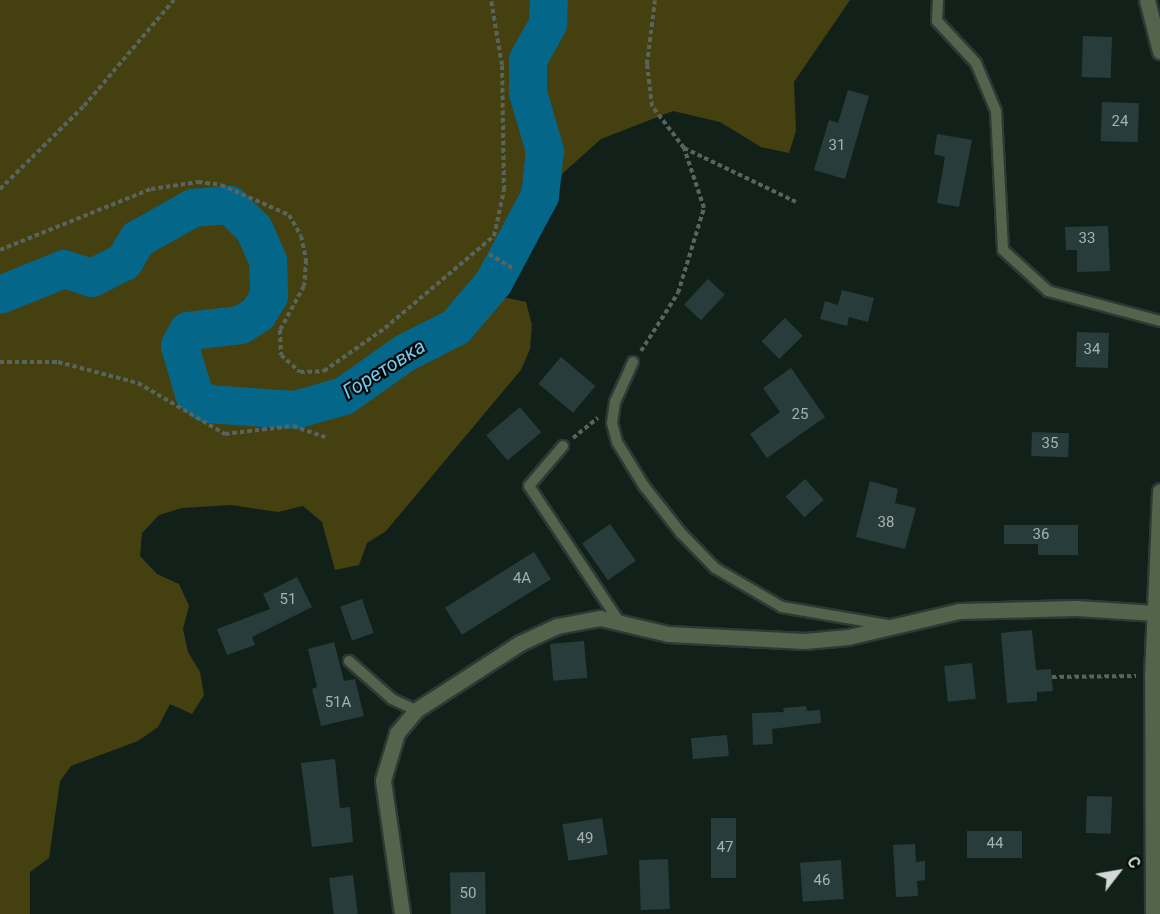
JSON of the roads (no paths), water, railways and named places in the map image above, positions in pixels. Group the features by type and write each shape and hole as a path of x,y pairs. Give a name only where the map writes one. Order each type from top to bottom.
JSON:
{"street":[{"path":"1147,0 1160,51"},
{"path":"1153,914 1152,676 1159,557 1160,491"},
{"path":"402,914 383,780 397,733 416,710 520,644 557,626 584,618 620,623 668,634 806,641 848,637 959,611 1076,608 1155,613"}],"lane":[{"path":"938,0 937,21 976,63 996,111 1003,250 1048,291 1160,321"},
{"path":"633,362 615,405 612,423 617,442 681,533 715,568 782,607 892,626"},
{"path":"563,446 529,486 620,623"},
{"path":"349,661 392,699 416,710"}],"waterway":[{"name":"Горетовка","path":"0,295 64,269 92,278 124,262 138,239 193,208 230,205 254,229 268,261 269,296 258,314 241,325 188,331 180,346 194,394 207,404 295,410 344,396 405,353 456,327 494,282 540,196 545,151 528,93 528,60 548,24 549,0"}]}
